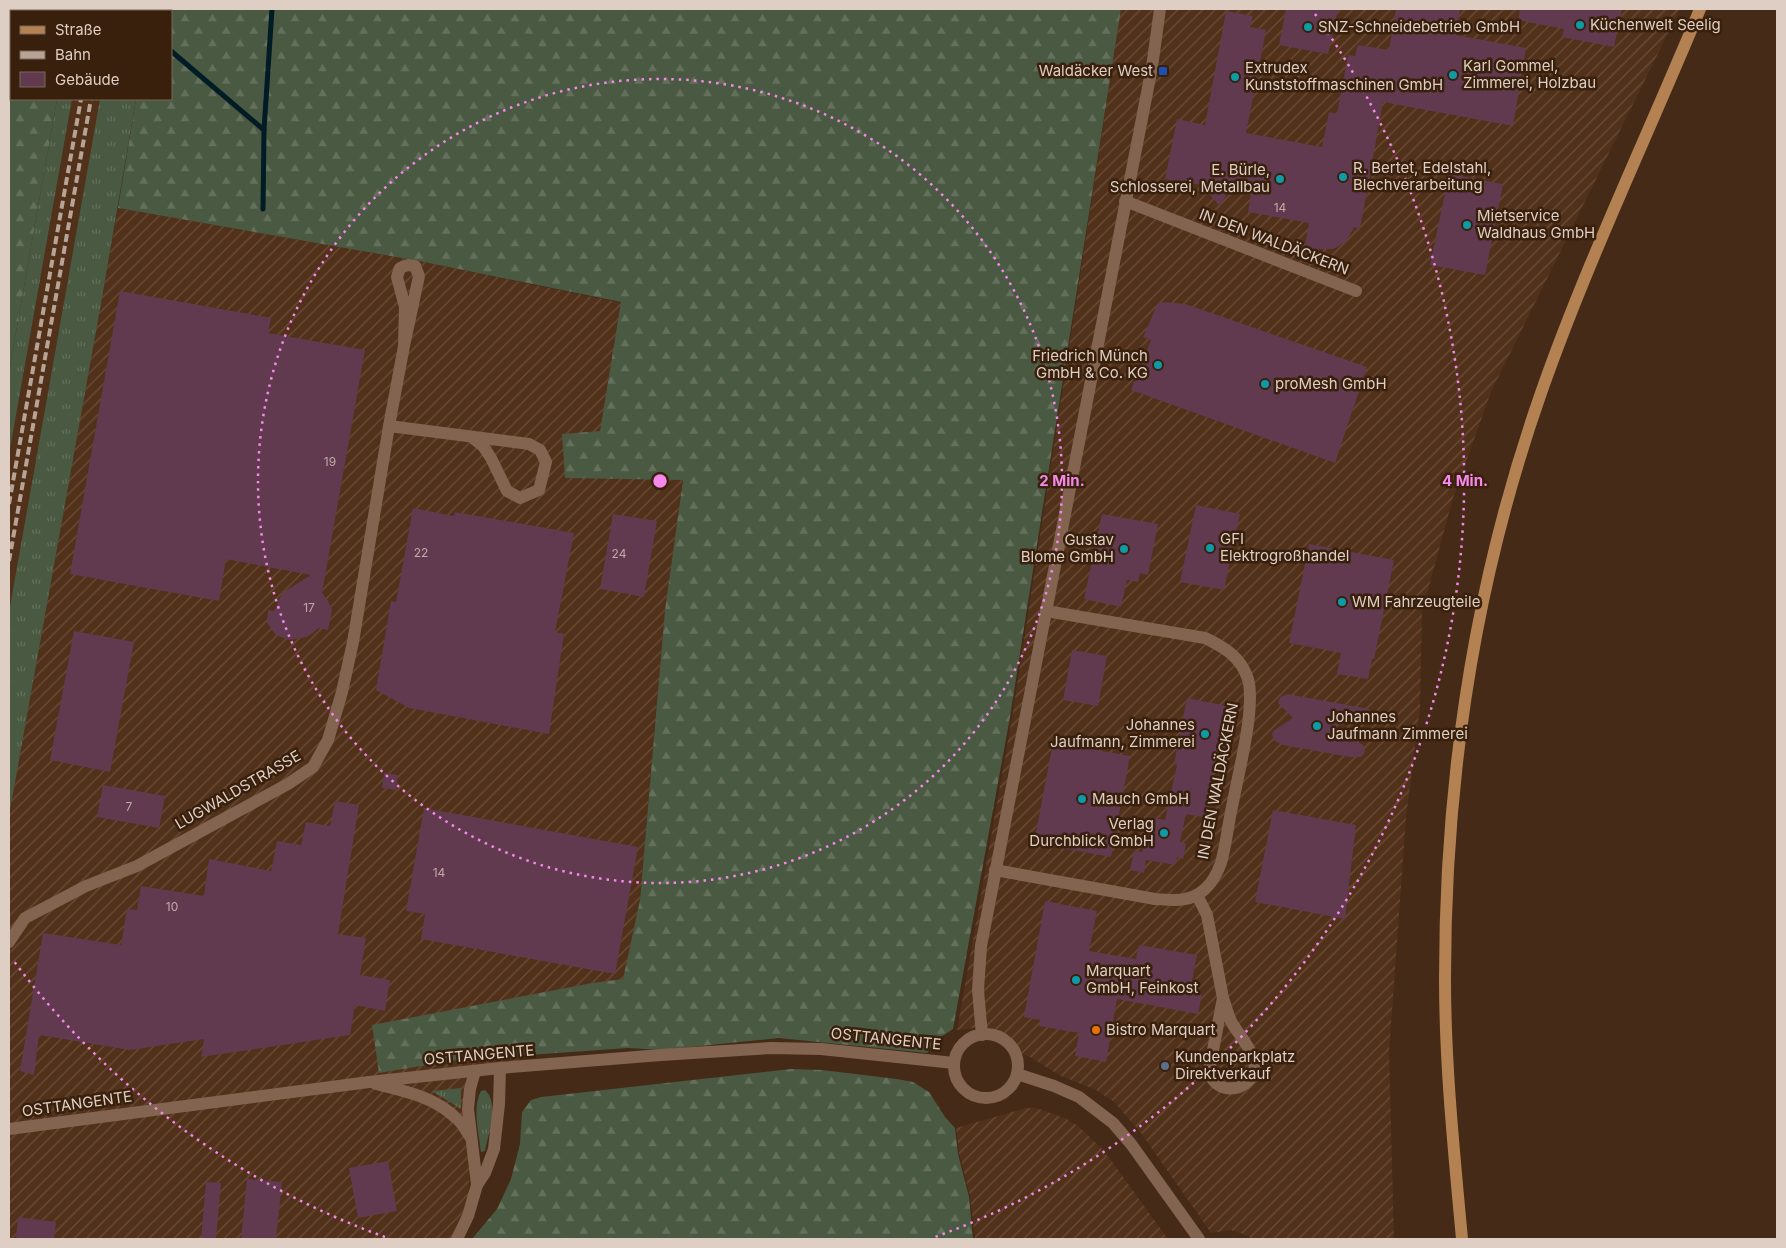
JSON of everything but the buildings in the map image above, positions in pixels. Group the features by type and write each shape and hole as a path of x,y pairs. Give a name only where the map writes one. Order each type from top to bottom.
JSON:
{"main road":[{"path":"1462,1239 1447,1050 1445,981 1446,910 1454,782 1469,674 1480,616 1494,549 1540,394 1576,300 1700,9"}],"street":[{"path":"1160,9 1152,67 995,870 981,946 978,990 982,1035 993,1035 1003,1039 1011,1047 1016,1054 1017,1074 1079,1097 1113,1123 1131,1144 1198,1239"},
{"name":"IN DEN WALDÄCKERN","path":"1125,201 1356,291"},
{"name":"LUGWALDSTRASSE","path":"9,942 25,918 86,886 137,866 288,784 313,767 328,740 342,692 353,642 389,426 419,276 415,266 408,264 400,268 397,277 405,307 404,346"},
{"path":"389,426 529,444 540,450 546,462 539,490 520,498 507,491 491,458 483,446 472,437"},
{"name":"IN DEN WALDÄCKERN","path":"1046,611 1205,638 1232,654 1244,669 1251,691 1249,718 1220,863 1206,888 1197,895"},
{"path":"995,870 1177,901 1186,900 1197,895 1207,915 1223,998 1231,1021 1255,1060 1254,1073 1248,1083 1237,1089 1224,1088 1214,1082 1208,1071 1223,998"},
{"name":"OSTTANGENTE","path":"982,1035 967,1041 960,1049 954,1063 955,1074 960,1085 967,1092 986,1098 1002,1094 1009,1089 1017,1074"},
{"name":"OSTTANGENTE","path":"9,1129 369,1082 500,1068 771,1048 821,1049 954,1063"},
{"path":"457,1239 468,1216 477,1185 485,1174 494,1149 499,1104 500,1068"},
{"path":"475,1071 468,1109 477,1185"},
{"path":"369,1082 418,1095 441,1105 458,1120 471,1138"}],"shaded area":[{"path":"1121,9 1680,9 1491,392 1453,498 1422,612 1420,708 1406,818 1389,1053 1394,1239 1251,1239 1249,1236 1231,1230 1211,1233 1141,1133 1114,1102 1096,1090 1059,1075 1021,1053 1003,1032 983,1027 957,1030 1012,718"},
{"path":"72,100 100,100 9,612 9,455"},
{"path":"118,208 419,261 622,303 600,431 683,479 665,610 640,900 623,979 528,1022 519,1064 465,1068 469,1194 452,1239 9,1239 9,816"},
{"path":"1026,1108 1037,1108 1067,1119 1090,1137 1105,1152 1168,1239 975,1239 970,1196 959,1153 956,1128"}],"green space":[{"path":"9,9 73,9 10,10 10,100 57,100 9,372"},
{"path":"1121,9 1010,717 953,1029 936,1040 927,1053 779,1038 661,1050 628,1048 457,1060 379,1073 372,1025 592,983 623,979 640,900 665,610 683,480 565,478 562,434 600,431 621,302 419,261 118,208 136,100 172,100 172,10 152,10"},
{"path":"57,100 72,100 9,455 9,372"},
{"path":"100,100 136,100 9,816 9,612"},
{"path":"791,1069 822,1070 897,1079 913,1082 929,1092 945,1117 955,1128 958,1154 969,1197 973,1239 472,1239 497,1209 511,1179 520,1144 522,1112 531,1100 541,1097"},
{"path":"461,1088 461,1109 432,1091"},
{"path":"485,1090 492,1103 492,1119 485,1151 481,1152 477,1105 481,1091"}],"waterway":[{"path":"263,209 264,130 272,9"},
{"path":"172,52 264,130"}],"railway":[{"path":"9,504 81,100"},
{"path":"9,561 91,100"}],"place":[{"name":"Küchenwelt Seelig","path":"1580,25"},
{"name":"SNZ-Schneidebetrieb GmbH","path":"1308,27"},
{"name":"Waldäcker West","path":"1163,71"},
{"name":"Karl Gommel, Zimmerei, Holzbau","path":"1453,75"},
{"name":"Extrudex Kunststoffmaschinen GmbH","path":"1235,77"},
{"name":"R. Bertet, Edelstahl, Blechverarbeitung","path":"1343,177"},
{"name":"E. Bürle, Schlosserei, Metallbau","path":"1280,179"},
{"name":"Mietservice Waldhaus GmbH","path":"1467,225"},
{"name":"Friedrich Münch GmbH & Co. KG","path":"1158,365"},
{"name":"proMesh GmbH","path":"1265,384"},
{"name":"GFI Elektrogroßhandel","path":"1210,548"},
{"name":"Gustav Blome GmbH","path":"1124,549"},
{"name":"WM Fahrzeugteile","path":"1342,602"},
{"name":"Johannes Jaufmann Zimmerei","path":"1317,726"},
{"name":"Johannes Jaufmann, Zimmerei","path":"1205,734"},
{"name":"Mauch GmbH","path":"1082,799"},
{"name":"Verlag Durchblick GmbH","path":"1164,833"},
{"name":"Marquart GmbH, Feinkost","path":"1076,980"},
{"name":"Bistro Marquart","path":"1096,1030"},
{"name":"Kundenparkplatz Direktverkauf","path":"1165,1066"}]}
